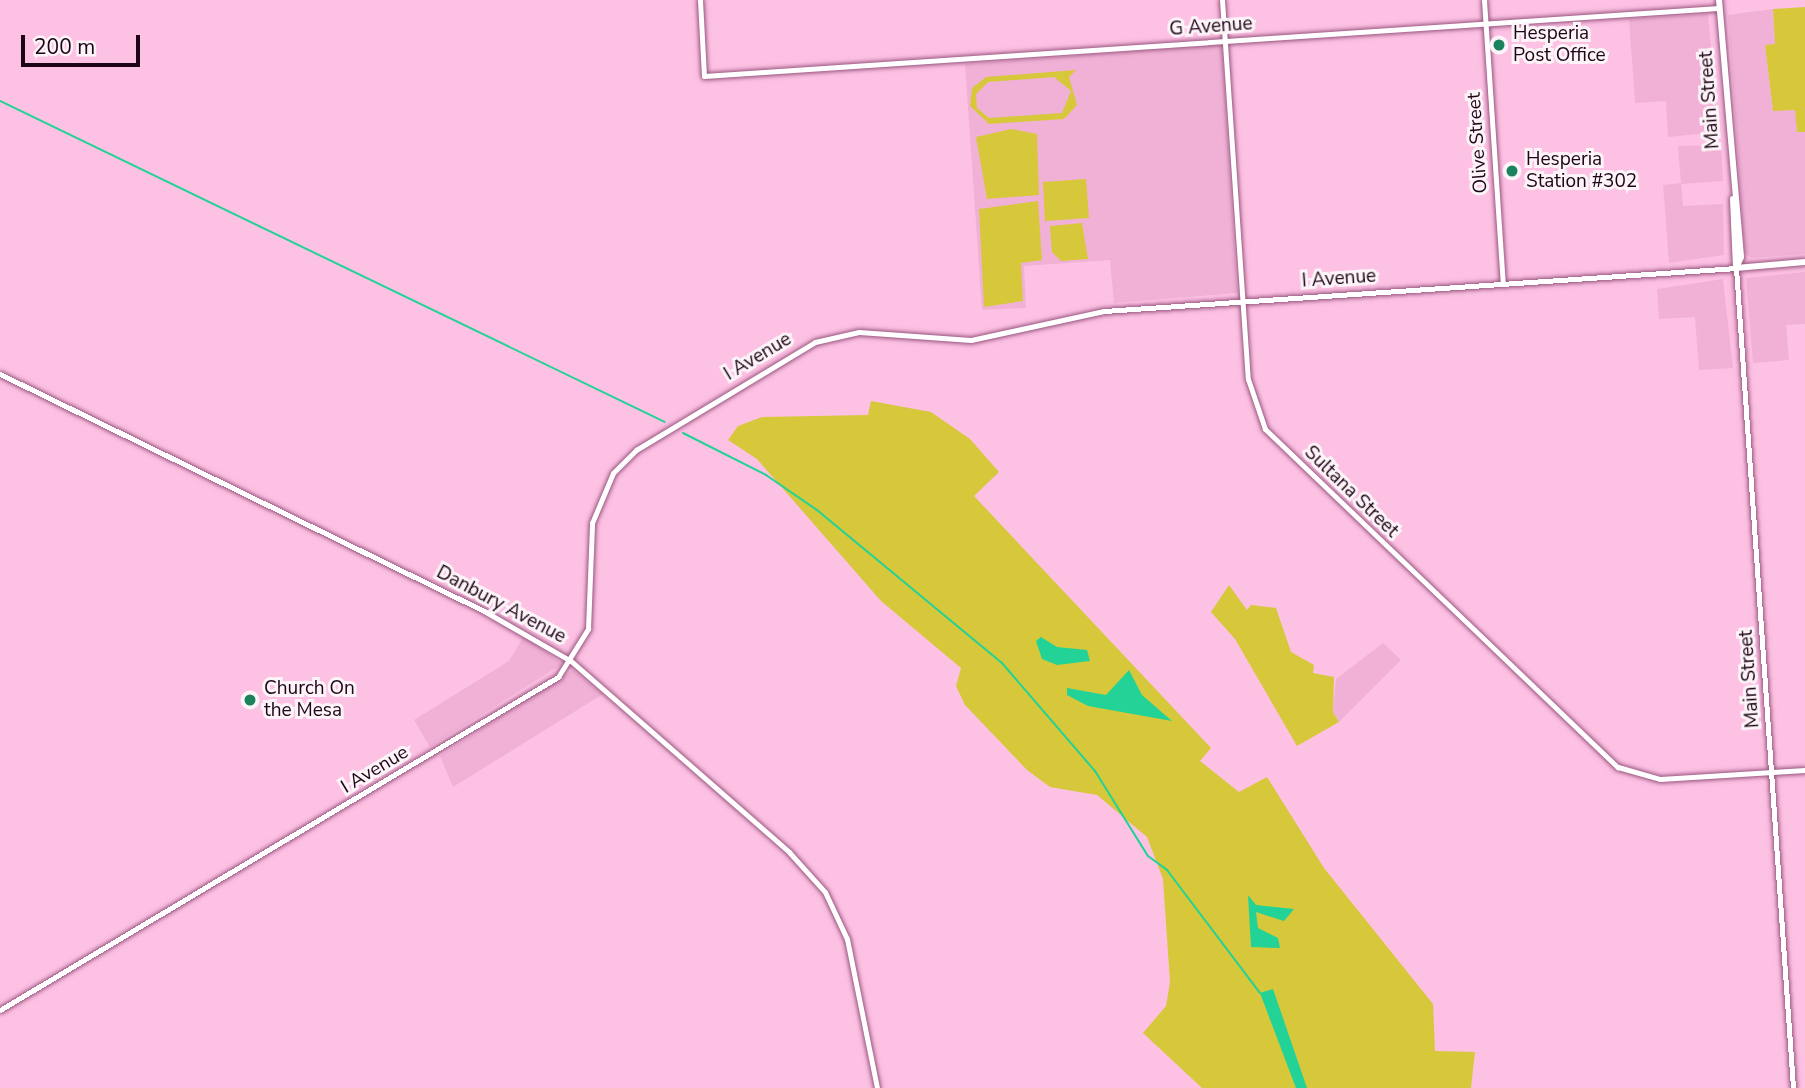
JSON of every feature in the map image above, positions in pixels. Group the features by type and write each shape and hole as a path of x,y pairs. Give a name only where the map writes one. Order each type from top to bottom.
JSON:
{"main road":[{"name":"Main Street","path":"1719,4 1733,199 1741,257 1736,268"},
{"name":"I Avenue","path":"1736,268 1805,262"}],"street":[{"name":"G Avenue","path":"699,0 705,76 1226,42 1719,4"},
{"name":"Sultana Street","path":"1223,0 1249,389 1265,429 1586,743 1618,767 1650,778 1805,770"},
{"name":"Olive Street","path":"1484,0 1503,284"},
{"name":"I Avenue","path":"0,1010 529,697 572,661 592,607 593,513 613,473 636,450 807,346 859,332 971,340 1075,314 1736,268"},
{"name":"Main Street","path":"1736,268 1793,1088"},
{"name":"Danbury Avenue","path":"0,374 484,611 572,661 789,852 825,892 847,939 877,1088"}],"shaded area":[{"path":"1805,7 1805,132 1797,132 1795,110 1773,111 1765,45 1775,44 1773,9"},
{"path":"1773,9 1775,45 1765,46 1773,111 1795,110 1797,132 1805,132 1805,254 1751,258 1745,253 1728,15"},
{"path":"1708,14 1719,132 1668,137 1666,101 1635,103 1629,19"},
{"path":"1222,45 1237,293 1114,303 1110,260 1024,266 1026,308 982,310 965,64"},
{"path":"1076,70 1069,77 1077,105 1064,119 989,124 970,106 972,88 986,77","holes":["1054,77 1071,91 1062,113 989,118 977,108 976,94 988,82"]},
{"path":"1011,129 1037,134 1039,195 987,199 976,137"},
{"path":"1721,145 1723,181 1681,184 1683,206 1723,204 1724,255 1669,263 1663,185 1681,183 1678,146"},
{"path":"1086,179 1089,218 1045,221 1043,182"},
{"path":"1038,201 1042,260 1021,263 1023,301 984,307 979,209"},
{"path":"1082,223 1088,259 1061,261 1052,252 1050,226"},
{"path":"1805,272 1805,324 1786,325 1789,360 1753,363 1746,278"},
{"path":"1723,279 1733,368 1699,370 1695,317 1659,319 1657,289"},
{"path":"871,401 931,412 970,439 999,472 974,496 1211,748 1200,761 1239,792 1267,777 1324,868 1433,1004 1435,1051 1475,1052 1471,1088 1202,1088 1143,1033 1166,1006 1170,982 1163,879 1147,837 1097,795 1050,787 1027,770 965,705 956,686 961,668 881,601 757,459 728,440 738,426 762,417 868,415"},
{"path":"1229,585 1247,610 1251,605 1276,608 1291,652 1314,665 1313,673 1334,677 1333,712 1339,722 1297,746 1235,639 1211,612"},
{"path":"524,636 562,664 430,747 414,720 509,661"},
{"path":"1041,637 1057,647 1087,650 1090,661 1057,665 1042,659 1036,641"},
{"path":"1383,643 1401,660 1339,722 1333,712 1336,679"},
{"path":"573,670 603,694 453,787 440,756"},
{"path":"1129,670 1142,695 1172,721 1088,706 1067,695 1067,688 1106,695"},
{"path":"1248,895 1256,905 1294,909 1284,921 1256,912 1258,928 1278,938 1280,948 1251,947"},
{"path":"1273,989 1307,1088 1296,1088 1260,993"}],"waterway":[{"path":"0,101 665,422"},
{"path":"683,433 766,475 817,510 1002,663 1095,771 1148,856 1167,870 1260,993"}],"place":[{"name":"Hesperia Post Office","path":"1499,45"},
{"name":"Hesperia Station #302","path":"1512,171"},
{"name":"Church On the Mesa","path":"250,700"}]}
